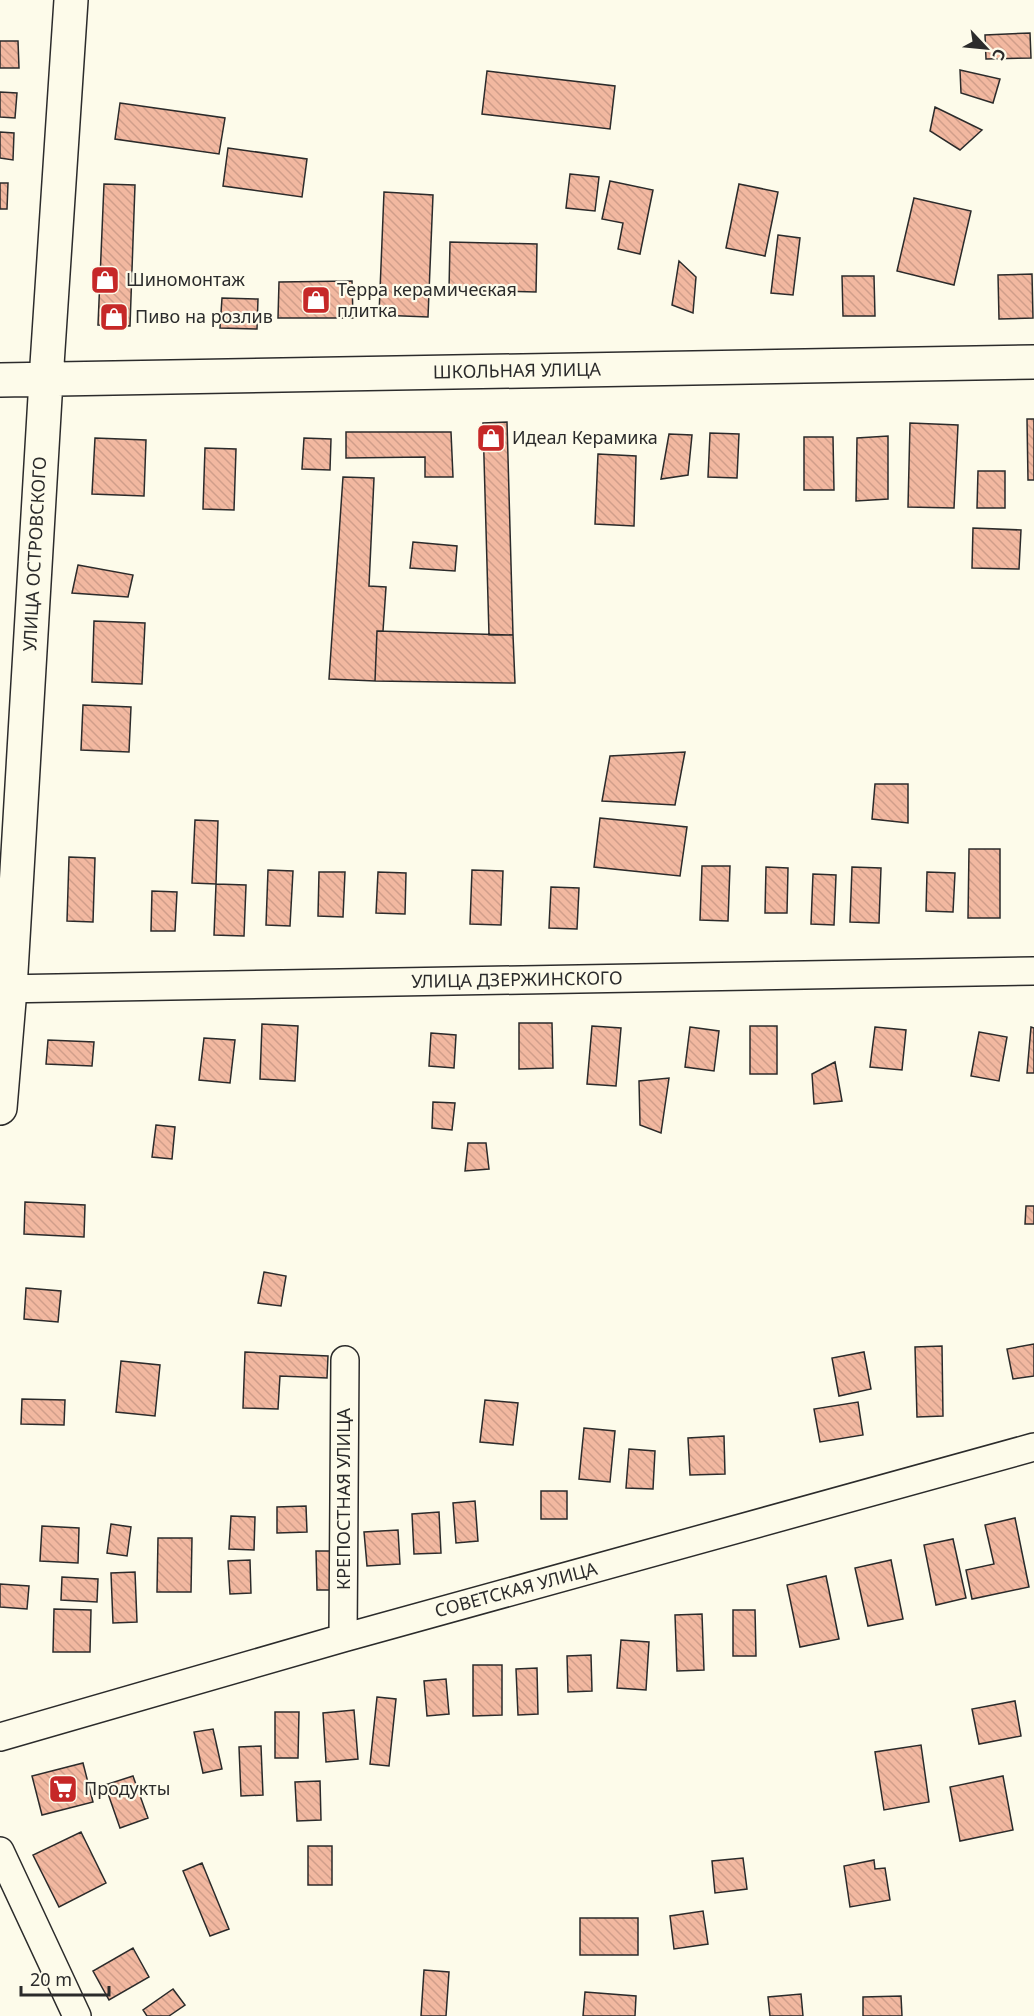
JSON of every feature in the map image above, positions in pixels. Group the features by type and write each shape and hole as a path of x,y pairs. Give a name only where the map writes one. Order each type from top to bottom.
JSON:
{"street":[{"name":"УЛИЦА ОСТРОВСКОГО","path":"0,1108 5,989 71,0"},
{"name":"ШКОЛЬНАЯ УЛИЦА","path":"0,380 1034,362"},
{"name":"УЛИЦА ДЗЕРЖИНСКОГО","path":"5,989 1034,972"},
{"name":"КРЕПОСТНАЯ УЛИЦА","path":"343,1638 345,1360"},
{"name":"СОВЕТСКАЯ УЛИЦА","path":"0,1737 343,1638 1034,1447"},
{"path":"0,1851 77,2016"}],"building":[{"path":"1030,33 1031,58 986,59 985,35"},
{"path":"0,41 18,41 19,68 0,68"},
{"path":"960,70 1000,79 993,103 961,93"},
{"path":"487,71 615,86 610,129 482,114"},
{"path":"0,92 17,93 15,118 0,117"},
{"path":"120,103 225,118 219,154 115,139"},
{"path":"935,107 982,130 960,150 930,131"},
{"path":"0,132 14,133 13,160 0,158"},
{"path":"228,148 307,159 302,197 223,186"},
{"path":"570,174 599,177 595,211 566,208"},
{"path":"610,181 653,190 640,254 618,249 623,223 602,219"},
{"path":"0,183 8,183 7,209 0,209"},
{"path":"104,184 135,185 130,326 98,325"},
{"path":"739,184 778,192 765,256 726,248"},
{"path":"384,192 433,195 428,317 379,315"},
{"path":"914,198 971,211 954,285 897,271"},
{"path":"778,235 800,238 793,295 771,293"},
{"path":"450,242 537,244 536,292 449,290"},
{"path":"679,261 696,277 693,313 672,305"},
{"path":"1032,274 1033,318 999,319 998,275"},
{"path":"842,276 874,276 875,316 843,316"},
{"name":"Терра керамическая плитка","path":"352,281 353,318 278,318 279,282"},
{"path":"222,298 258,299 257,329 220,328"},
{"path":"1027,419 1034,419 1034,480 1028,480"},
{"path":"507,422 513,635 489,635 483,423"},
{"path":"910,423 958,425 954,508 908,507"},
{"path":"346,432 451,432 453,477 425,477 425,457 346,458"},
{"path":"710,433 739,434 737,478 708,477"},
{"path":"669,434 692,435 688,475 661,479"},
{"path":"888,436 888,499 856,501 857,438"},
{"path":"804,437 833,437 834,490 804,490"},
{"path":"95,438 146,440 144,496 92,494"},
{"path":"304,438 331,439 330,470 302,469"},
{"path":"205,448 236,449 234,510 203,509"},
{"path":"598,454 636,456 634,526 595,524"},
{"path":"978,471 1005,471 1005,508 977,508"},
{"path":"343,477 374,478 369,586 386,587 383,631 377,631 375,681 329,679"},
{"path":"973,528 1021,530 1019,569 972,568"},
{"path":"413,542 457,546 455,571 410,568"},
{"path":"78,565 133,575 128,597 72,593"},
{"path":"94,621 145,623 142,684 92,682"},
{"path":"377,631 513,635 515,683 375,681"},
{"path":"83,705 131,707 129,752 81,750"},
{"path":"685,752 675,805 602,801 610,756"},
{"path":"875,784 908,784 908,823 872,819"},
{"path":"600,818 687,827 680,876 594,867"},
{"path":"195,820 218,821 216,884 192,883"},
{"path":"969,849 1000,849 1000,918 968,918"},
{"path":"69,857 95,858 93,922 67,921"},
{"path":"702,866 730,866 728,921 700,920"},
{"path":"766,867 788,868 787,913 765,913"},
{"path":"852,867 881,868 879,923 850,922"},
{"path":"268,870 293,871 290,926 266,925"},
{"path":"472,870 503,871 501,925 470,924"},
{"path":"319,872 345,872 343,917 318,916"},
{"path":"378,872 406,873 405,914 376,913"},
{"path":"927,872 955,873 953,912 926,911"},
{"path":"813,874 836,875 834,925 811,924"},
{"path":"216,884 246,885 244,936 214,935"},
{"path":"551,887 579,888 577,929 549,928"},
{"path":"152,891 177,892 175,931 151,931"},
{"path":"519,1023 552,1023 553,1068 519,1069"},
{"path":"262,1024 298,1026 295,1081 260,1079"},
{"path":"592,1026 621,1028 616,1086 587,1084"},
{"path":"750,1026 777,1026 777,1074 750,1074"},
{"path":"690,1027 719,1031 714,1071 685,1067"},
{"path":"875,1027 906,1030 902,1070 870,1067"},
{"path":"1031,1027 1034,1028 1034,1073 1027,1073"},
{"path":"979,1032 1007,1037 999,1081 971,1076"},
{"path":"431,1033 456,1035 454,1068 429,1066"},
{"path":"204,1038 235,1040 230,1083 199,1080"},
{"path":"48,1040 94,1042 92,1066 46,1064"},
{"path":"835,1062 842,1101 814,1104 812,1074"},
{"path":"669,1078 661,1133 640,1125 639,1081"},
{"path":"433,1102 455,1103 452,1130 432,1128"},
{"path":"156,1125 175,1127 172,1159 152,1157"},
{"path":"468,1143 486,1143 489,1169 465,1171"},
{"path":"25,1202 85,1205 84,1237 24,1234"},
{"path":"1026,1206 1034,1206 1034,1224 1025,1224"},
{"path":"264,1272 286,1276 281,1306 258,1303"},
{"path":"26,1288 61,1291 58,1322 24,1319"},
{"path":"1034,1344 1034,1376 1013,1379 1007,1349"},
{"path":"942,1346 943,1416 917,1417 915,1347"},
{"path":"245,1352 328,1356 327,1378 280,1376 278,1409 243,1408"},
{"path":"864,1352 871,1389 839,1396 832,1358"},
{"path":"121,1361 160,1365 155,1416 116,1412"},
{"path":"22,1399 65,1400 64,1425 21,1424"},
{"path":"485,1400 518,1403 513,1445 480,1442"},
{"path":"858,1402 863,1435 820,1442 814,1409"},
{"path":"584,1428 615,1431 610,1482 579,1479"},
{"path":"724,1436 725,1474 690,1475 688,1438"},
{"path":"629,1449 655,1451 653,1489 626,1488"},
{"path":"541,1491 567,1491 567,1519 541,1519"},
{"path":"475,1501 478,1541 456,1543 453,1503"},
{"path":"306,1506 307,1532 277,1533 277,1507"},
{"path":"439,1512 441,1553 414,1554 412,1514"},
{"path":"231,1516 255,1517 254,1550 229,1549"},
{"path":"1015,1518 1029,1587 972,1599 966,1570 994,1564 985,1525"},
{"path":"111,1524 131,1527 127,1556 107,1553"},
{"path":"42,1526 79,1528 78,1563 40,1561"},
{"path":"398,1530 400,1564 367,1566 364,1532"},
{"path":"158,1538 192,1538 191,1592 157,1592"},
{"path":"953,1539 966,1598 936,1605 924,1545"},
{"path":"316,1551 337,1551 339,1590 317,1590"},
{"path":"250,1560 251,1593 230,1594 228,1561"},
{"path":"891,1560 903,1619 868,1626 855,1568"},
{"path":"135,1572 137,1622 113,1623 111,1573"},
{"path":"826,1576 839,1639 800,1647 787,1585"},
{"path":"62,1577 98,1579 97,1602 61,1600"},
{"path":"0,1584 29,1586 27,1609 0,1607"},
{"path":"54,1609 91,1610 90,1652 53,1652"},
{"path":"733,1610 755,1610 756,1656 733,1656"},
{"path":"702,1614 704,1670 677,1671 675,1615"},
{"path":"621,1640 649,1642 646,1690 617,1688"},
{"path":"591,1655 592,1691 568,1692 567,1656"},
{"path":"473,1665 502,1665 502,1715 473,1716"},
{"path":"537,1668 538,1714 518,1715 516,1669"},
{"path":"446,1679 449,1714 427,1716 424,1681"},
{"path":"377,1697 396,1699 389,1766 370,1764"},
{"path":"1015,1701 1021,1736 979,1744 972,1709"},
{"path":"354,1710 358,1759 326,1762 323,1713"},
{"path":"275,1712 299,1712 298,1758 275,1758"},
{"path":"213,1729 222,1769 203,1773 194,1732"},
{"path":"921,1745 929,1802 884,1810 875,1752"},
{"path":"261,1746 263,1795 241,1796 239,1747"},
{"name":"Продукты","path":"83,1763 93,1802 42,1815 32,1776"},
{"path":"133,1776 148,1818 120,1828 105,1785"},
{"path":"1003,1776 1013,1830 960,1841 950,1787"},
{"path":"320,1781 321,1820 297,1821 295,1782"},
{"path":"81,1832 106,1883 59,1907 33,1855"},
{"path":"308,1846 332,1846 332,1885 308,1885"},
{"path":"743,1858 747,1889 715,1893 712,1861"},
{"path":"874,1860 875,1869 885,1868 890,1900 850,1907 844,1866"},
{"path":"202,1863 229,1929 210,1936 183,1871"},
{"path":"703,1911 708,1944 674,1949 670,1916"},
{"path":"580,1918 638,1918 638,1955 580,1955"},
{"path":"133,1948 149,1977 109,2000 93,1971"},
{"path":"424,1970 449,1972 446,2016 421,2016"},
{"path":"173,1989 185,2005 169,2016 147,2016 143,2010"},
{"path":"585,1992 636,1996 635,2016 583,2016"},
{"path":"801,1994 803,2016 770,2016 768,1997"},
{"path":"901,1996 902,2016 863,2016 863,1997"}],"place":[{"name":"Шиномонтаж","path":"105,280"},
{"name":"Терра керамическая плитка","path":"316,300"},
{"name":"Пиво на розлив","path":"114,317"},
{"name":"Идеал Керамика","path":"491,438"},
{"name":"Продукты","path":"63,1789"}]}
